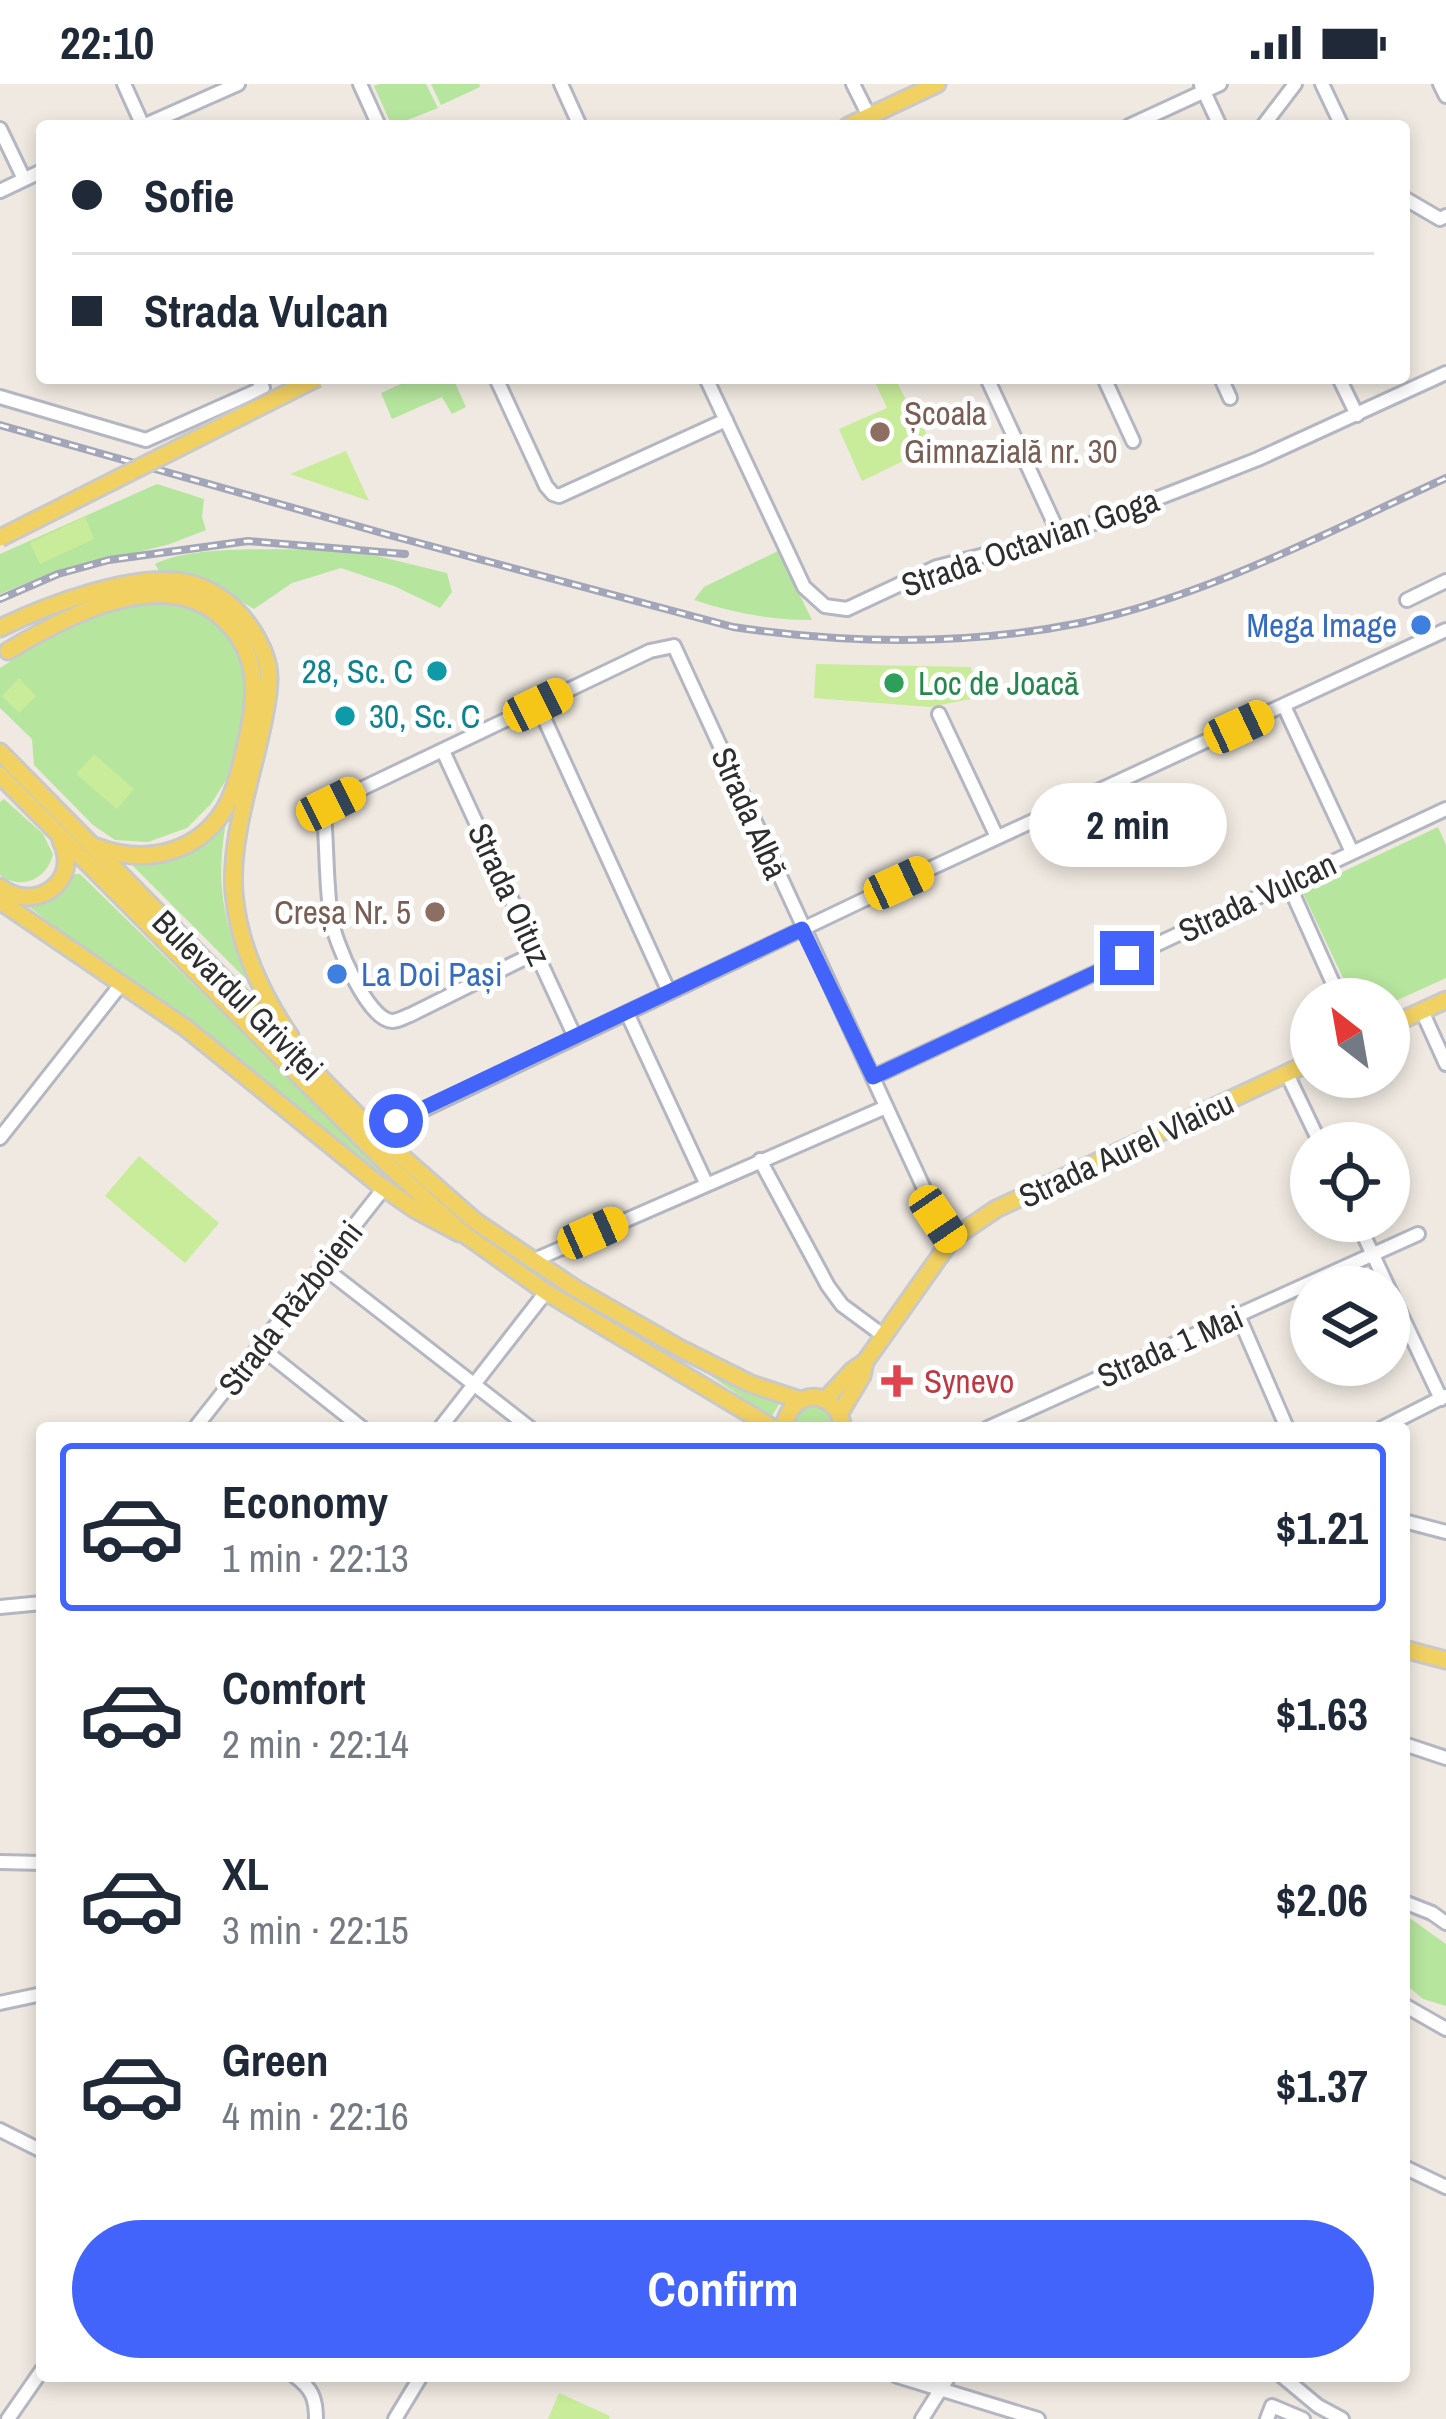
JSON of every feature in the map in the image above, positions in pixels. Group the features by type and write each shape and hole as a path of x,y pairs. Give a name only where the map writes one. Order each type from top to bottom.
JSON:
{"main road":[{"path":"869,120 937,84"},
{"path":"0,538 305,384"},
{"path":"0,628 73,601 164,580 223,598 245,619 264,653 268,692 234,871 236,908 250,960 268,1000 320,1078"},
{"path":"4,654 58,614 138,584"},
{"path":"4,654 81,613 119,600 168,594 206,605 234,629 247,651 255,679 251,722 233,790 211,828 182,849 144,857 87,843"},
{"name":"Bulevardul Griviței","path":"0,752 7,775 48,824 388,1165 464,1234 546,1292 763,1422"},
{"name":"Bulevardul Griviței","path":"7,775 87,843 375,1133 475,1221 532,1261 710,1364 800,1400 826,1400"},
{"path":"0,887 26,898 43,894 59,882 67,856 48,824"},
{"name":"Bulevardul Griviței","path":"0,902 186,1028 384,1188 464,1234"},
{"path":"1410,1016 1445,1004"},
{"name":"Strada Aurel Vlaicu","path":"826,1400 865,1362 952,1239 970,1225 1290,1072"},
{"name":"Strada Aurel Vlaicu","path":"844,1422 865,1362"},
{"path":"785,1422 800,1400"},
{"path":"826,1400 843,1422"},
{"path":"1410,1651 1446,1660"}],"street":[{"path":"124,84 140,120"},
{"path":"360,84 376,120"},
{"path":"561,84 577,120"},
{"path":"854,84 869,120"},
{"path":"1141,120 1202,88 1220,84"},
{"path":"1268,120 1295,84"},
{"path":"1322,84 1339,120"},
{"path":"1440,84 1446,96"},
{"path":"156,120 232,85"},
{"path":"1202,88 1217,120"},
{"path":"0,129 24,179"},
{"path":"0,191 36,174"},
{"path":"1410,202 1440,219 1446,216"},
{"name":"Strada Octavian Goga","path":"726,421 804,587 817,601 833,609 847,609 938,567 1060,536 1258,459 1446,373"},
{"path":"0,397 146,440 258,384"},
{"path":"499,384 545,486 560,496 726,421 709,384"},
{"path":"990,384 1060,536"},
{"path":"1107,384 1133,441"},
{"path":"1224,384 1230,398"},
{"path":"1342,384 1357,415"},
{"path":"1407,599 1446,581"},
{"path":"375,1133 1446,630"},
{"name":"Strada Albă","path":"538,705 650,650 674,646 802,929 938,1219 952,1239"},
{"path":"537,952 410,1015 392,1021 374,1010 344,958 330,915 324,814 331,804 538,705 670,992"},
{"path":"1284,706 1352,852"},
{"path":"940,714 997,837"},
{"name":"Strada Oituz","path":"443,751 575,1037"},
{"name":"Strada Vulcan","path":"873,1077 1352,852 1442,815"},
{"path":"1288,883 1331,978"},
{"path":"0,1138 122,983"},
{"path":"1421,1011 1446,1064"},
{"path":"627,1013 706,1183"},
{"path":"1287,1074 1310,1122"},
{"path":"532,1261 886,1107"},
{"path":"760,1160 828,1286 842,1305 884,1336"},
{"name":"Strada Războieni","path":"200,1422 384,1188"},
{"name":"Strada 1 Mai","path":"1001,1422 1418,1234"},
{"path":"1367,1242 1379,1266"},
{"path":"323,1267 522,1422"},
{"path":"445,1422 546,1292"},
{"path":"1238,1316 1283,1422"},
{"path":"1394,1422 1444,1397 1410,1330"},
{"path":"260,1347 354,1422"},
{"path":"1410,1523 1446,1532"},
{"path":"0,1606 36,1603"},
{"path":"1410,1746 1446,1758"},
{"path":"0,1862 36,1863"},
{"path":"1410,1904 1432,1912 1446,1924"},
{"path":"0,2003 36,1995"},
{"path":"1410,2008 1446,2029"},
{"path":"0,2130 36,2148"},
{"path":"1410,2171 1446,2187"},
{"path":"8,2419 36,2379"},
{"path":"302,2382 316,2400 316,2419"},
{"path":"395,2419 417,2382"},
{"path":"922,2419 946,2382 1038,2419"},
{"path":"1289,2382 1342,2419"},
{"path":"1269,2412 1303,2419"}],"green space":[{"path":"426,84 438,108 407,120 389,120 374,86"},
{"path":"431,84 479,84 480,87 441,105"},
{"path":"401,384 456,384 466,407 452,414 442,397 392,419 381,393"},
{"path":"876,384 898,384 907,402 912,402 932,447 862,481 839,429 887,408"},
{"path":"346,451 369,501 290,474"},
{"path":"157,484 204,499 206,530 170,544 44,576 0,594 0,554"},
{"path":"85,517 94,539 40,564 30,543"},
{"path":"308,549 377,556 447,573 452,592 440,608 341,568 292,583 254,609 197,575 160,573 155,564 208,552"},
{"path":"778,551 812,620 752,615 694,600 704,587"},
{"path":"139,601 208,612 245,662 244,718 226,780 187,828 148,842 115,840 93,825 34,765 32,739 0,708 0,668 59,630"},
{"name":"Loc de Joacă","path":"816,664 971,667 976,698 930,707 814,698"},
{"path":"19,678 36,696 19,713 2,696"},
{"path":"94,754 134,789 117,809 76,774"},
{"path":"4,799 43,834 53,854 45,870 32,880 17,882 0,875 0,802"},
{"path":"222,820 226,822 221,865 224,902 246,979 126,859 155,860"},
{"path":"1438,827 1446,845 1446,978 1410,994 1410,978 1343,978 1302,891"},
{"path":"70,874 80,874 391,1180 20,900"},
{"path":"139,1156 219,1223 185,1263 105,1196"},
{"path":"711,1370 780,1403 771,1417 708,1374"},
{"path":"813,1404 823,1407 835,1422 793,1422 799,1409"},
{"path":"1410,1918 1446,1944 1446,2006 1423,1999 1410,1988"},
{"path":"559,2393 610,2416 609,2419 548,2419"}],"railway":[{"path":"0,425 733,627 863,639 993,636 1128,611 1267,561 1446,478"},
{"path":"0,599 58,574 109,560 248,541 405,554"}],"place":[{"name":"Școala Gimnazială nr. 30","path":"880,432"},
{"name":"Mega Image","path":"1421,625"},
{"name":"28, Sc. C","path":"437,671"},
{"name":"Loc de Joacă","path":"894,683"},
{"name":"30, Sc. C","path":"345,716"},
{"name":"Creșa Nr. 5","path":"435,912"},
{"name":"La Doi Pași","path":"337,974"},
{"name":"Synevo","path":"897,1381"}],"route":[{"path":"396,1121 802,929 873,1077 1127,958"}]}
